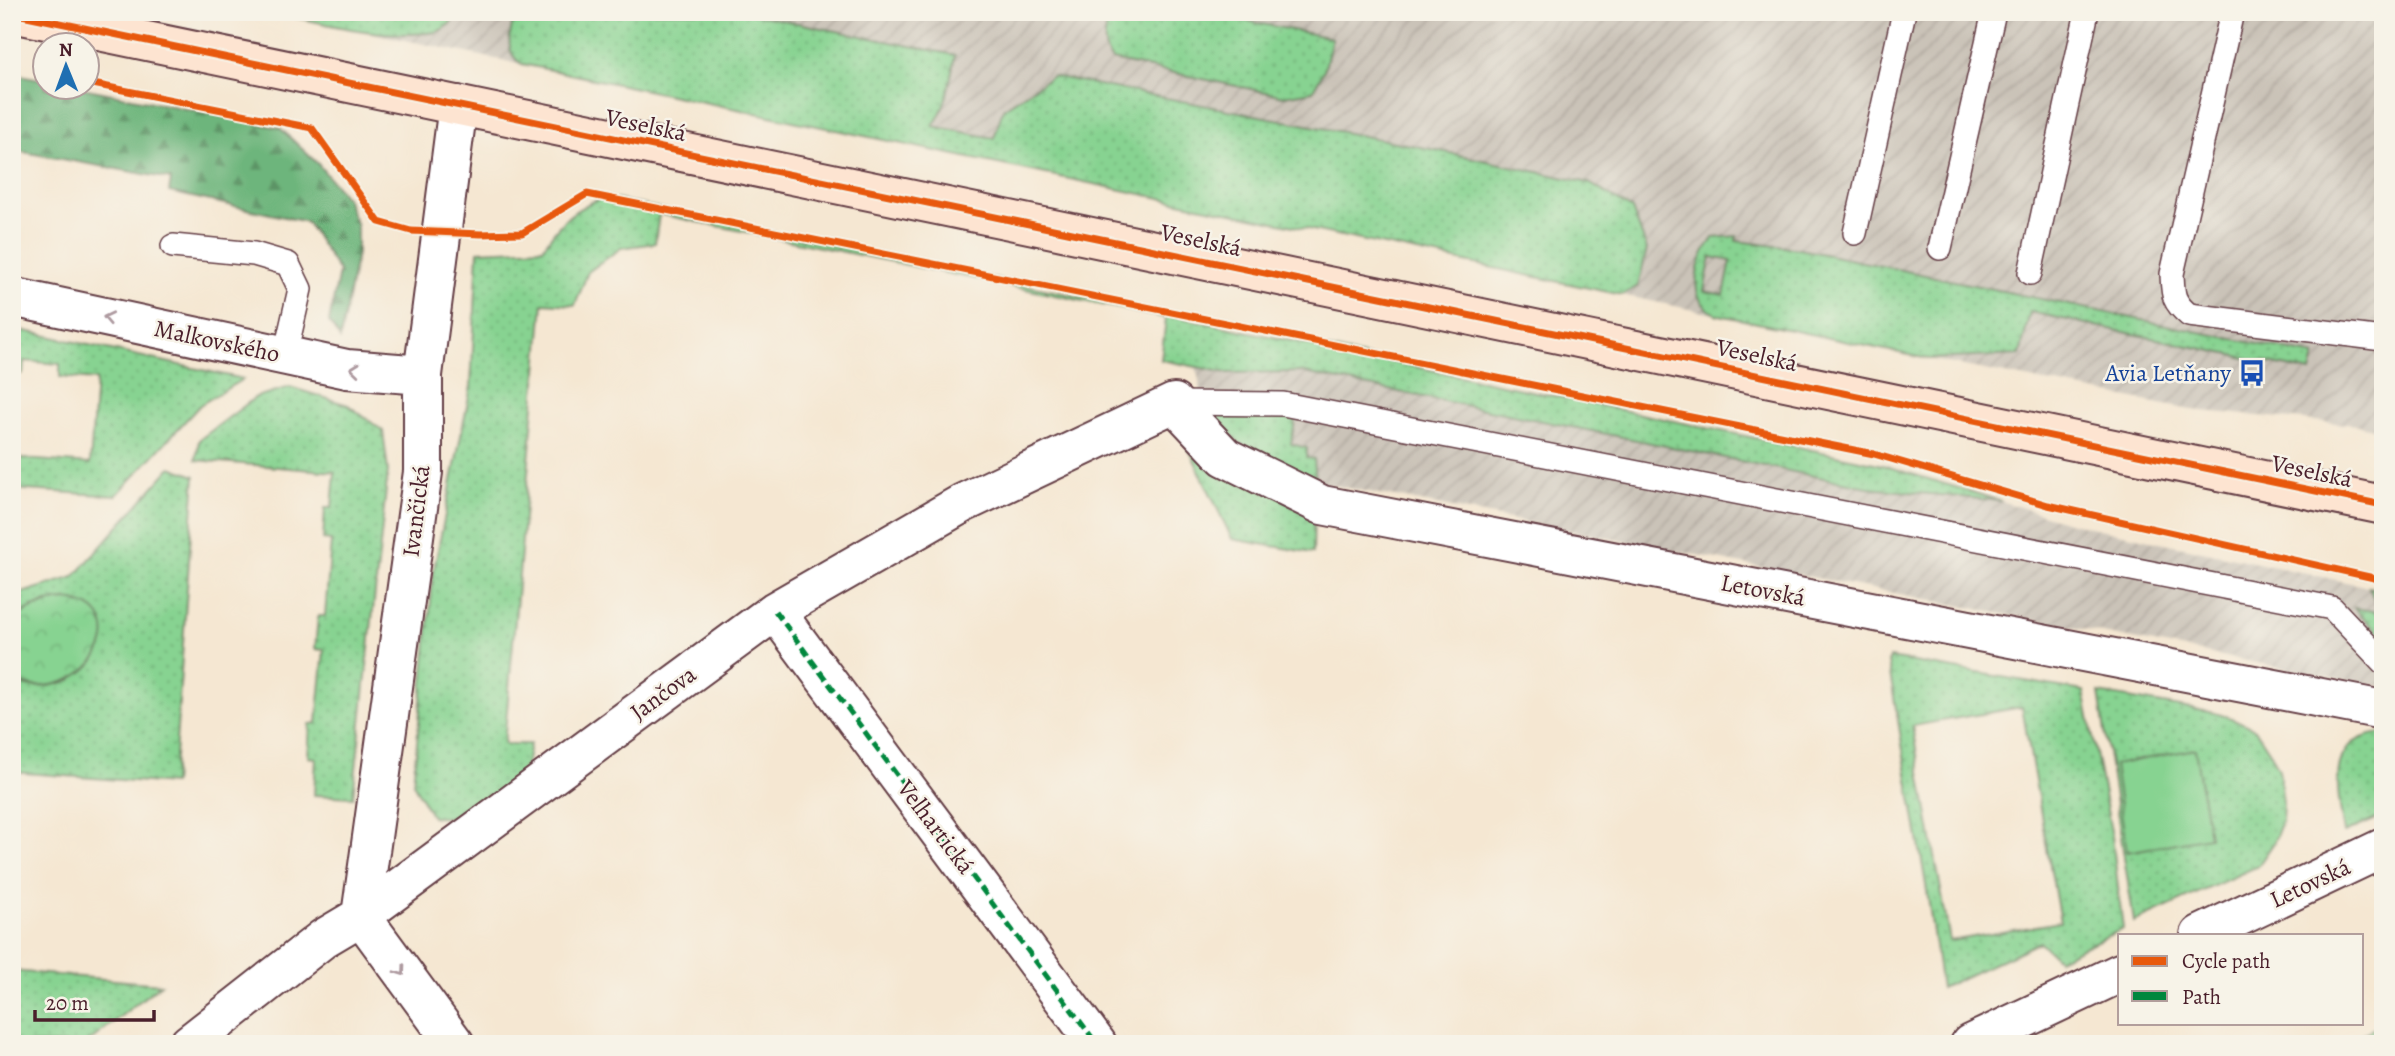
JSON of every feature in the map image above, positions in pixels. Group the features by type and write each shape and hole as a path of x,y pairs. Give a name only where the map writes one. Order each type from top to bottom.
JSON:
{"street":[{"name":"Veselská","path":"12,13 2383,505"},
{"name":"Ivančická","path":"361,916 423,472 423,375 458,105"},
{"name":"Malkovského","path":"12,297 347,369 423,375"},
{"name":"Jančova","path":"189,1044 324,938 361,916 775,611 963,503 1174,403"},
{"name":"Letovská","path":"1174,403 1225,457 1322,505 2383,710"},
{"name":"Velhartická","path":"775,611 1097,1044"},
{"name":"Letovská","path":"2202,934 2383,848"},
{"path":"361,916 455,1044"},
{"path":"1970,1044 2118,974"}],"lane":[{"path":"1855,233 1904,12"},
{"path":"1940,248 1994,12"},
{"path":"2030,273 2087,12"},
{"path":"2232,12 2172,274 2172,294 2178,305 2189,315 2383,339"},
{"path":"173,246 254,254 288,264 300,289 285,355"},
{"path":"1174,403 1283,404 2332,608 2383,662"}],"shaded area":[{"path":"271,12 2383,12 2383,430 2359,425 2191,410 1928,359"},
{"path":"1196,366 1227,373 1300,372 1878,489 2001,501 2067,522 2369,587 2379,612 2355,609 2383,637 2383,687 1307,480 1206,416"}],"green space":[{"path":"271,12 458,12 445,28 439,31 394,34 323,24"},
{"path":"515,12 743,12 955,55 945,101 933,126 994,138 1003,109 1052,76 1436,150 1589,183 1632,209 1647,249 1638,286 1622,295 522,64 512,54 509,41"},
{"path":"1109,12 1202,12 1332,38 1325,68 1313,91 1284,96 1112,60 1105,43"},
{"path":"12,73 32,77 32,102 102,102 102,92 280,128 318,164 346,198 357,226 357,253 340,339 329,322 339,272 307,222 169,192 171,179 12,150"},
{"path":"605,197 1879,464 2001,501 1878,489 1300,372 1227,373 1161,360 1166,318 659,214 655,243 621,248 588,272 575,305 543,303 504,744 530,744 526,767 512,787 473,818 432,817 413,783 434,569 471,386 478,251 543,248 569,216 585,205"},
{"path":"1737,236 1736,241 1800,249 2315,356 2311,372 2030,312 2020,355 1928,359 1715,314 1700,298 1696,278 1702,257 1713,238","holes":["1711,257 1731,261 1724,295 1704,291"]},
{"path":"12,328 243,379 200,405 116,496 12,489 12,458 90,464 96,380 60,377 60,364 24,361 23,374 12,374"},
{"path":"290,387 348,405 383,431 388,471 353,797 314,795 316,758 308,757 310,724 317,723 324,650 315,649 318,616 325,616 331,541 323,540 325,508 332,508 335,472 196,460 199,440 256,397"},
{"path":"1231,411 1296,416 1291,444 1307,448 1307,458 1314,459 1316,481 1242,445 1206,416"},
{"path":"1178,426 1314,514 1313,553 1232,539"},
{"path":"171,467 195,476 173,784 12,772 12,682 42,687 71,680 102,621 93,611 82,605 58,600 34,607 12,621 12,596 74,577"},
{"path":"2369,587 2383,590 2383,637 2354,608 2379,612"},
{"path":"66,600 89,607 101,620 104,636 98,654 85,669 66,681 41,686 13,682 12,621 38,606"},
{"path":"1890,658 2084,691 2112,836 2123,929 2058,959 2040,942 1941,988 1888,662","holes":["2022,707 2060,922 1950,941 1912,726"]},
{"path":"2099,693 2215,713 2255,729 2279,770 2283,803 2282,821 2273,844 2258,866 2134,922"},
{"path":"2383,733 2383,816 2344,833 2338,785 2343,756 2351,745 2364,737"},
{"path":"2195,749 2209,837 2127,852 2114,765"},
{"path":"12,971 161,984 86,1044 12,1044"},
{"path":"2383,1024 2383,1044 2342,1044"}],"marked path":[{"path":"775,611 1097,1044"}],"cycle path":[{"path":"12,13 2383,505"},
{"path":"102,86 312,128 379,222 411,231 522,233 587,194 1874,454 2048,505 2383,580"}],"place":[{"name":"Avia Letňany","path":"2252,373"}]}
